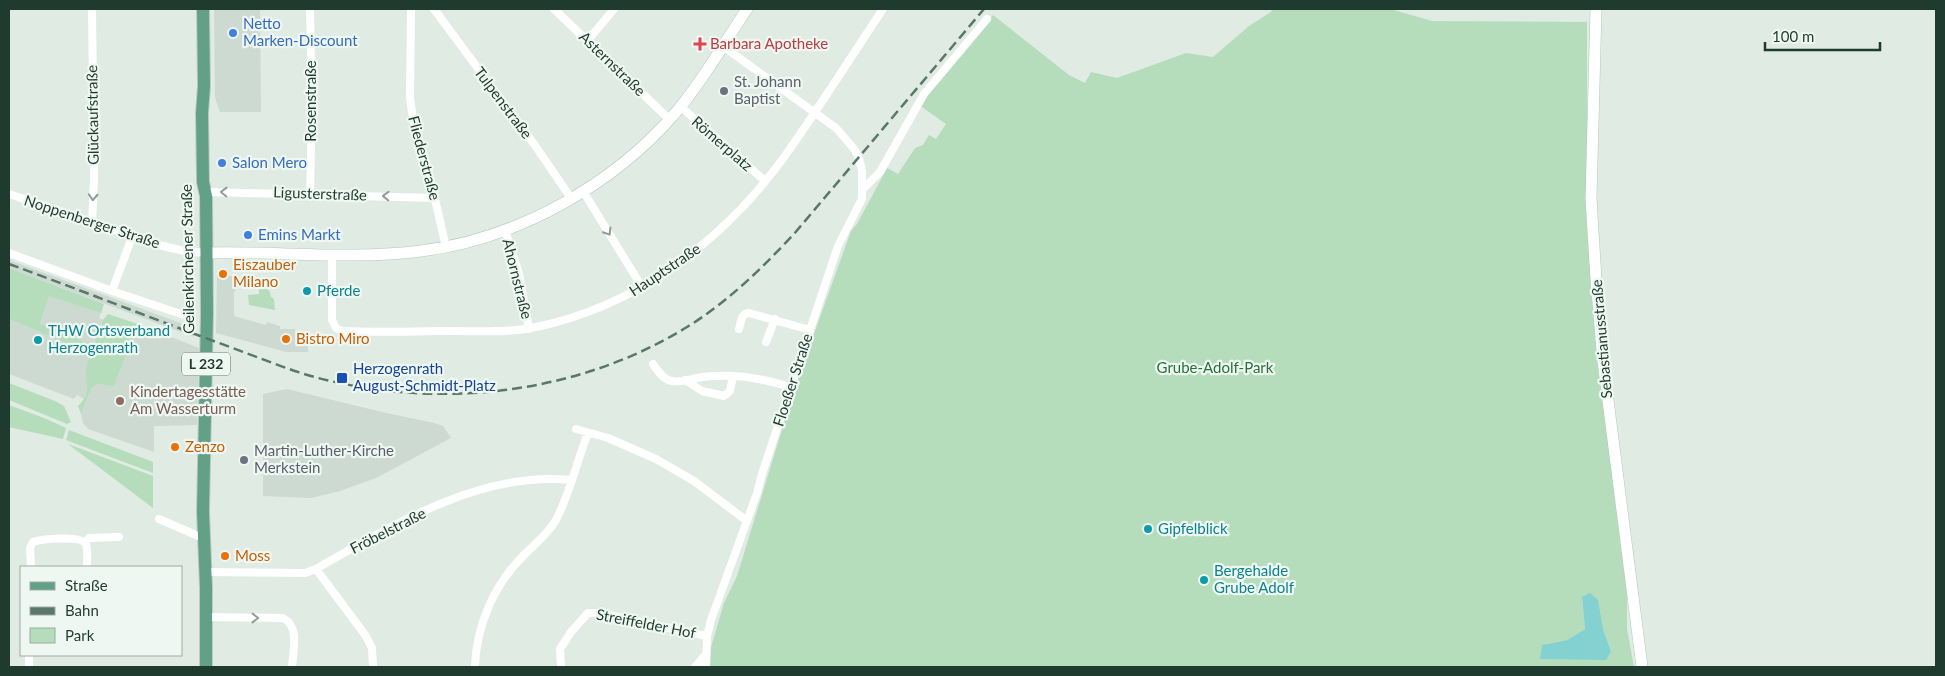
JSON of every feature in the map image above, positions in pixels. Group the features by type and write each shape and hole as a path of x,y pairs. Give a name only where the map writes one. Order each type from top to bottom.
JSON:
{"main road":[{"name":"Geilenkirchener Straße","path":"203,9 204,86 202,113 206,253 204,538 206,667"}],"street":[{"name":"Glückaufstraße","path":"92,9 94,180 92,222"},
{"name":"Rosenstraße","path":"310,9 312,107 310,194"},
{"name":"Fliederstraße","path":"411,9 410,98 413,120 428,169 446,247"},
{"name":"Tulpenstraße","path":"434,9 572,198"},
{"name":"Asternstraße","path":"554,9 669,119"},
{"path":"588,40 614,9"},
{"path":"206,253 393,253 446,247 505,230 572,198 620,166 680,106 724,46 747,9"},
{"name":"Hauptstraße","path":"332,254 332,320 336,328 342,331 487,331 529,329 565,320 615,302 642,287 693,253 728,222 765,181 786,154 883,9"},
{"name":"Sebastianusstraße","path":"1596,9 1591,199 1596,279 1603,361 1642,667"},
{"path":"863,189 880,172 924,94 987,19"},
{"path":"724,46 814,111"},
{"name":"Römerplatz","path":"680,106 765,181"},
{"name":"Floeßer Straße","path":"706,667 707,636 711,620 747,522 838,246 862,199 862,171 855,150 836,128 814,111"},
{"path":"583,191 642,287"},
{"name":"Ligusterstraße","path":"205,192 435,198"},
{"name":"Noppenberger Straße","path":"9,194 132,237 184,251 206,253"},
{"name":"Ahornstraße","path":"505,230 518,274 529,329"},
{"path":"112,292 132,237"},
{"path":"9,253 112,292 184,315"},
{"path":"739,329 742,316 745,314 775,319 810,330"},
{"path":"766,342 775,319"},
{"path":"653,364 667,379 672,381 702,377 733,376 758,378 790,387"},
{"path":"685,380 702,392 724,396 730,391 733,376"},
{"path":"576,429 608,438 627,446 687,476 747,522"},
{"path":"475,667 480,632 492,597 505,575 544,536 556,521 588,433"},
{"name":"Fröbelstraße","path":"204,572 305,573 316,569 413,515 477,491 514,482 572,480"},
{"path":"159,519 204,538"},
{"path":"84,542 89,538 119,537"},
{"path":"31,566 30,548 32,542 64,539 80,539 84,542 86,545 87,566"},
{"path":"316,569 366,636 372,648 373,667"},
{"name":"Streiffelder Hof","path":"561,667 560,648 582,618 588,613 599,613 707,636"},
{"path":"206,617 283,618 289,621 292,626 293,638 292,667"},
{"path":"695,667 706,654"}],"shaded area":[{"path":"214,9 260,9 261,112 220,112 215,98"},
{"path":"9,260 194,328 194,337 9,268"},
{"path":"217,272 227,272 227,276 236,276 234,316 266,325 267,322 280,326 280,329 295,329 295,332 308,332 308,352 286,352 216,333"},
{"path":"49,295 101,313 99,318 103,320 87,368 89,386 84,399 77,395 74,399 9,374 9,319 80,349 83,341 40,325"},
{"path":"138,324 199,348 197,425 154,426 154,452 88,429 83,423 81,414 91,389 97,384 114,385"},
{"path":"287,389 434,423 443,426 451,438 376,478 340,491 311,498 263,496 263,394"}],"green space":[{"name":"Grube-Adolf-Park","path":"1272,9 1390,9 1432,21 1587,22 1587,164 1593,288 1605,292 1599,346 1627,575 1627,629 1634,667 710,667 711,647 724,603 737,576 796,384 851,231 857,224 887,168 898,174 915,148 923,145 929,135 936,139 946,124 919,105 993,15 1069,75 1085,83 1091,72 1117,78 1186,53 1213,57 1249,26 1271,12","holes":["1582,598 1603,629 1611,651 1546,644 1567,640 1585,629"]},
{"path":"9,268 104,304 101,313 49,296 40,324 83,341 80,349 9,319"},
{"path":"265,285 274,299 275,310 249,305 248,295 259,294 259,286"},
{"path":"108,314 138,324 114,386 97,384 91,389 81,414 78,406 86,395 87,365 103,320"},
{"path":"9,383 64,406 71,422 67,424 9,400"},
{"path":"9,405 66,428 63,439 9,427"},
{"path":"69,430 153,462 153,473 66,440"},
{"path":"68,444 153,476 153,508"}],"water":[{"path":"1590,593 1598,600 1603,629 1611,651 1606,660 1540,659 1542,645 1567,640 1585,629 1582,597"}],"railway":[{"path":"9,264 284,367 340,383 384,390 429,394 474,393 519,388 563,379 606,366 648,349 717,307 744,284 794,234 984,9"}],"place":[{"name":"Netto Marken-Discount","path":"233,33"},
{"name":"Barbara Apotheke","path":"700,44"},
{"name":"St. Johann Baptist","path":"724,91"},
{"name":"Salon Mero","path":"222,163"},
{"name":"Emins Markt","path":"248,235"},
{"name":"Eiszauber Milano","path":"223,274"},
{"name":"Pferde","path":"307,291"},
{"name":"Bistro Miro","path":"286,339"},
{"name":"THW Ortsverband Herzogenrath","path":"38,340"},
{"name":"Herzogenrath August-Schmidt-Platz","path":"342,378"},
{"name":"Kindertagesstätte Am Wasserturm","path":"120,401"},
{"name":"Zenzo","path":"175,447"},
{"name":"Martin-Luther-Kirche Merkstein","path":"244,460"},
{"name":"Gipfelblick","path":"1148,529"},
{"name":"Moss","path":"225,556"},
{"name":"Bergehalde Grube Adolf","path":"1204,580"}]}
